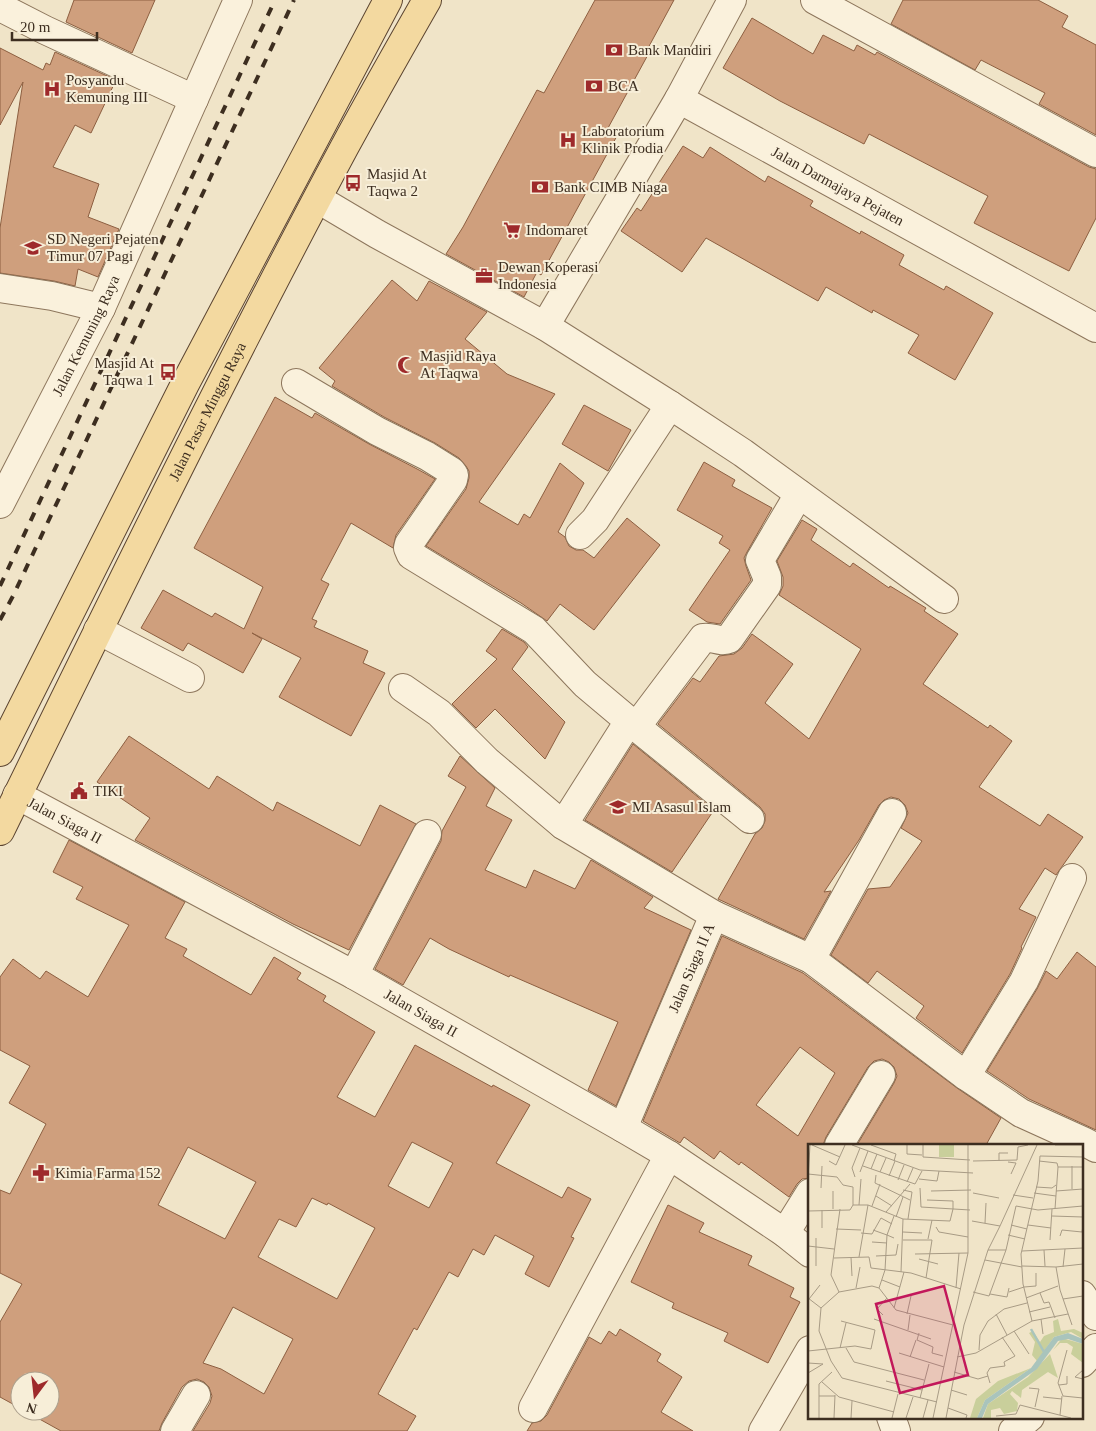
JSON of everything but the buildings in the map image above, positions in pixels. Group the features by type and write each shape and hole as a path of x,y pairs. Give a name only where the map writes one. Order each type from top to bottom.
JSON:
{"main road":[{"path":"0,752 185,384 388,0"},
{"name":"Jalan Pasar Minggu Raya","path":"0,831 25,800 116,640 325,204 344,148 427,0"}],"street":[{"name":"Jalan Kemuning Raya","path":"0,504 101,308 238,0"},
{"path":"544,326 679,99 732,0"},
{"path":"815,0 1096,153"},
{"path":"0,7 194,99"},
{"name":"Jalan Darmajaya Pejaten","path":"679,99 1096,328"},
{"path":"325,204 544,326 670,405 743,453 944,599"},
{"path":"0,288 52,296 101,308"},
{"path":"296,383 377,431 426,456 451,471 454,475 453,480 409,544 408,548 411,555 534,630 585,684 750,819"},
{"path":"580,535 595,520 670,405"},
{"path":"563,825 632,724 703,638 709,637 725,641 735,631 767,585 767,577 760,560 799,494"},
{"path":"116,640 190,678"},
{"name":"Jalan Siaga II A","path":"403,688 439,713 488,761 563,825 714,915 623,1128"},
{"name":"Jalan Siaga II","path":"25,800 354,975 670,1155 785,1233 808,1251"},
{"path":"811,960 892,813"},
{"path":"354,975 428,834"},
{"path":"966,1076 1024,981 1072,878"},
{"path":"714,915 811,960 966,1076 1021,1113 1096,1148"},
{"path":"840,1144 881,1075"},
{"path":"533,1408 670,1155"},
{"path":"785,1233 808,1196"},
{"path":"1084,1298 1096,1316"},
{"path":"1084,1361 1096,1348"},
{"path":"763,1431 808,1353"},
{"path":"175,1431 196,1395"},
{"path":"891,1418 896,1431"},
{"path":"1013,1431 1029,1418"}],"railway":[{"path":"0,586 275,0"},
{"path":"0,620 294,0"}],"place":[{"name":"Bank Mandiri","path":"614,50"},
{"name":"BCA","path":"594,86"},
{"name":"Posyandu Kemuning III","path":"52,89"},
{"name":"Laboratorium Klinik Prodia","path":"568,140"},
{"name":"Masjid At Taqwa 2","path":"353,183"},
{"name":"Bank CIMB Niaga","path":"540,187"},
{"name":"Indomaret","path":"512,230"},
{"name":"SD Negeri Pejaten Timur 07 Pagi","path":"33,248"},
{"name":"Dewan Koperasi Indonesia","path":"484,276"},
{"name":"Masjid Raya At Taqwa","path":"406,365"},
{"name":"Masjid At Taqwa 1","path":"168,372"},
{"name":"TIKI","path":"79,791"},
{"name":"MI Asasul Islam","path":"618,807"},
{"name":"Kimia Farma 152","path":"41,1173"}]}
